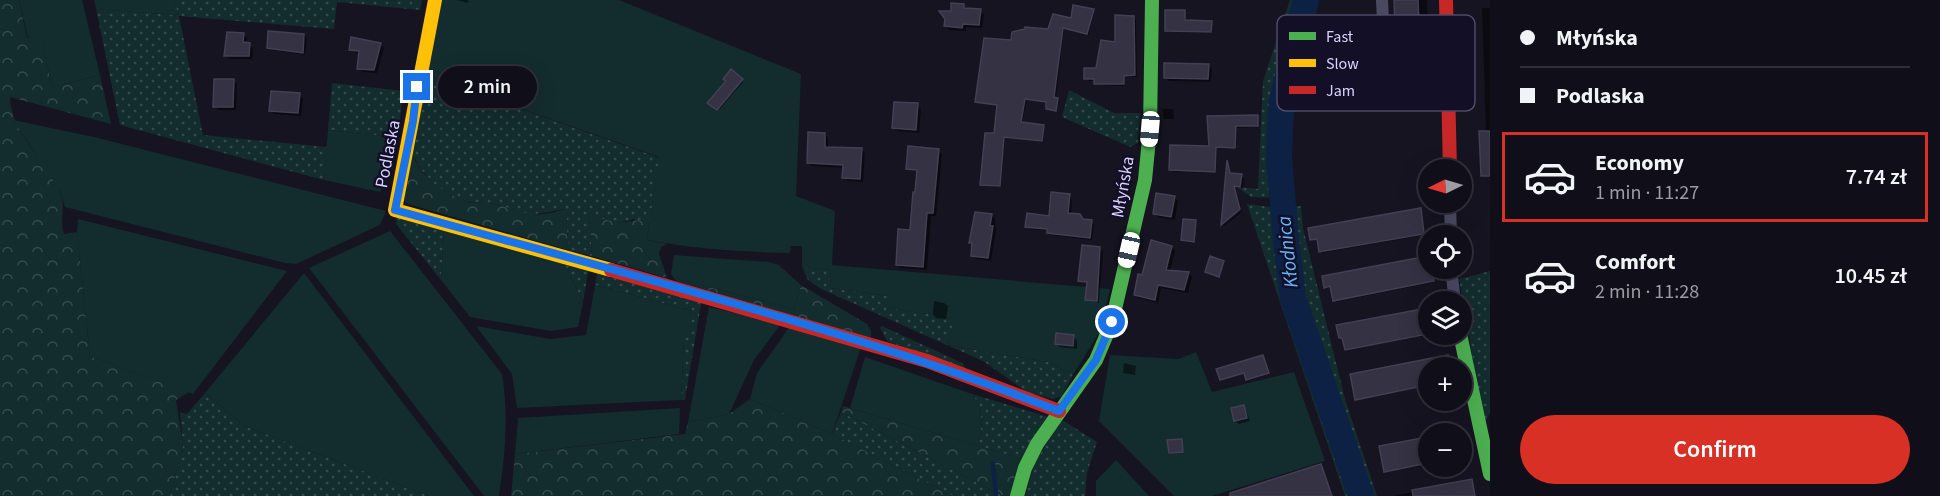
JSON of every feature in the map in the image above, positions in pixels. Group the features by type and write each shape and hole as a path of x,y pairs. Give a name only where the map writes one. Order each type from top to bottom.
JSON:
{"street":[{"name":"Podlaska","path":"435,0 395,210 707,296 927,361 1059,411"},
{"name":"Młyńska","path":"1017,496 1025,468 1037,444 1102,348 1117,303 1145,180 1150,129 1152,0"},
{"path":"1383,0 1384,15"},
{"path":"1446,0 1446,15"},
{"path":"1449,111 1450,159"},
{"path":"1462,345 1490,474"}],"green space":[{"path":"0,0 19,0 27,38 41,35 52,87 100,75 111,124 10,97 12,111 23,136 55,181 61,194 64,234 77,232 90,356 189,392 176,400 183,445 170,496 0,496"},
{"path":"19,0 82,0 100,75 52,87 41,36 28,38"},
{"path":"94,0 174,0 178,15 96,9"},
{"path":"174,0 422,0 420,10 337,2 334,29 179,16 203,135 327,147 324,180 120,125 96,9 178,15"},
{"path":"440,0 619,0 801,74 796,196 835,211 832,265 1110,289 1100,331 1073,375 1048,362 948,345 954,318 887,308 889,296 830,288 831,270 802,267 802,246 791,246 790,253 772,253 701,248 647,240 659,157 425,75"},
{"path":"1290,0 1301,0 1297,15 1285,15"},
{"path":"1277,39 1278,198 1251,197 1237,187 1258,189 1263,81"},
{"path":"425,75 660,158 649,226 633,219 621,222 610,221 589,212 592,256 568,250 566,209 529,215 496,204 471,202 452,196 434,184 420,168 411,152"},
{"path":"332,83 403,91 398,138 328,130"},
{"path":"1069,90 1114,113 1141,113 1138,143 1130,147 1062,117"},
{"path":"13,120 94,137 386,211 380,225 296,264 285,263 65,207 60,191"},
{"path":"328,130 398,138 393,165 380,192 324,180"},
{"path":"411,152 415,161 434,184 460,199 490,203 536,214 566,209 568,250 408,204 404,200"},
{"path":"1247,204 1279,208 1289,296 1357,496 1345,496"},
{"path":"1301,206 1303,228 1345,399 1377,496 1370,496 1302,301 1289,207"},
{"path":"589,212 610,221 637,220 649,226 647,240 667,244 661,247 659,254 667,278 592,256"},
{"path":"397,214 444,228 441,280 396,224"},
{"path":"78,219 287,271 193,394 90,356 77,232"},
{"path":"444,228 562,259 583,302 578,327 551,331 470,317 441,280"},
{"path":"390,231 502,374 505,435 499,496 484,496 309,268"},
{"path":"674,255 769,262 779,265 801,285 794,309 674,278 671,274"},
{"path":"562,259 589,267 583,302"},
{"path":"802,267 831,270 830,288 890,296 888,308 955,318 948,345 1048,362 1073,375 1062,396 1053,399 1027,392 983,361 821,289 808,280"},
{"path":"598,270 702,298 685,400 681,400 684,337 692,311 595,285"},
{"path":"1490,271 1490,413 1484,425 1470,345 1472,291 1461,291 1459,279 1472,279 1472,276"},
{"path":"304,273 474,496 429,496 245,426 205,393"},
{"path":"674,278 794,309 801,285 867,324 871,331 871,338 676,281"},
{"path":"595,285 692,311 689,337 684,338 681,400 517,408 512,374 476,326 550,339 586,335"},
{"path":"709,307 781,324 754,360 729,414 688,422"},
{"path":"790,326 861,347 832,434 750,399 757,373"},
{"path":"882,326 962,363 967,370 887,341 880,328"},
{"path":"1196,352 1212,392 1294,372 1325,461 1212,496 1174,496 1099,421 1110,355 1178,359"},
{"path":"865,357 972,394 981,413 978,446 850,408"},
{"path":"205,393 245,426 429,496 170,496 183,445 180,412 187,414"},
{"path":"972,394 1049,417 1022,459 978,446 981,413"},
{"path":"750,399 832,434 953,496 511,496 515,454 685,434 688,422 729,414"},
{"path":"843,406 1022,459 1010,496 1003,496 841,412"},
{"path":"680,408 679,434 515,454 518,418"},
{"path":"841,412 1003,496 953,496 832,434"},
{"path":"1064,421 1097,442 1087,473 1085,496 1025,496 1034,465 1058,423"},
{"path":"1116,460 1149,496 1096,496 1096,481"}],"building":[{"path":"1394,0 1418,0 1419,15 1395,15"},
{"path":"951,3 964,4 964,8 981,9 979,25 963,24 962,28 944,26 945,19 939,11 951,11"},
{"path":"1073,5 1094,9 1087,34 1063,28 1054,97 1058,98 1056,111 1046,109 1046,102 1025,99 1021,122 1044,125 1042,141 1004,137 1000,186 980,185 985,133 994,133 997,105 975,102 984,38 1011,40 1012,32 1025,29 1025,27 1048,29 1053,14 1071,18"},
{"path":"1165,10 1185,10 1185,20 1212,21 1211,32 1165,31"},
{"path":"1115,15 1134,16 1135,75 1124,76 1124,84 1094,84 1094,79 1084,79 1084,68 1096,68 1101,40 1115,42"},
{"path":"268,31 304,34 303,53 267,48"},
{"path":"227,32 244,33 243,42 250,43 249,56 224,56"},
{"path":"351,37 381,43 374,70 357,69 359,51 349,50"},
{"path":"1164,63 1209,64 1208,79 1164,78"},
{"path":"731,69 743,79 717,110 707,103 726,81 723,79"},
{"path":"214,79 234,79 233,107 213,107"},
{"path":"271,91 300,93 298,113 269,111"},
{"path":"894,102 918,103 916,130 892,128"},
{"path":"1258,115 1258,126 1236,126 1235,148 1216,147 1215,172 1169,170 1170,145 1209,146 1207,116"},
{"path":"1479,131 1490,131 1490,176 1481,176"},
{"path":"808,132 825,133 825,147 862,148 860,179 842,178 843,165 807,163"},
{"path":"908,146 939,149 933,213 927,213 923,267 896,265 898,229 910,230 913,192 915,192 917,170 906,169"},
{"path":"1227,160 1230,173 1242,174 1240,187 1234,186 1240,209 1221,225"},
{"path":"1051,192 1070,194 1068,213 1080,214 1083,219 1092,220 1090,238 1047,233 1047,229 1025,227 1027,213 1049,216"},
{"path":"1156,193 1175,196 1171,217 1153,214"},
{"path":"1418,209 1418,213 1422,213 1423,225 1418,225 1418,235 1319,252 1317,239 1310,240 1308,228"},
{"path":"975,212 992,214 990,226 993,226 988,258 971,256 972,243 969,243"},
{"path":"1183,219 1196,220 1194,242 1181,240"},
{"path":"1151,240 1172,246 1166,270 1189,272 1184,290 1158,285 1155,300 1134,295 1138,274 1142,275"},
{"path":"1082,245 1100,247 1097,301 1085,300 1087,282 1078,281"},
{"path":"1210,256 1224,261 1219,277 1205,272"},
{"path":"1418,258 1418,279 1434,279 1434,281 1333,301 1330,286 1324,288 1322,276"},
{"path":"1418,310 1418,336 1345,350 1336,325"},
{"path":"1056,333 1074,335 1073,346 1055,344"},
{"path":"1263,355 1269,373 1246,380 1244,373 1220,380 1216,369"},
{"path":"1418,361 1418,387 1355,400 1350,374"},
{"path":"1244,405 1247,418 1234,421 1231,408"},
{"path":"1182,439 1183,452 1169,453 1167,440"},
{"path":"1418,439 1418,465 1384,472 1379,446"},
{"path":"1321,464 1332,496 1230,496 1230,493"},
{"path":"1472,479 1475,496 1413,496 1412,490"}],"waterway":[{"name":"Kłodnica","path":"1302,15 1306,0"},
{"name":"Kłodnica","path":"1281,111 1279,158 1293,298 1361,496"},
{"path":"993,464 996,496"}],"traffic: fast":[{"path":"1017,496 1025,468 1037,444 1096,360 1112,322 1145,180 1150,129 1152,0"},
{"path":"1462,345 1490,474"}],"traffic: slow":[{"path":"435,0 395,210 611,270"}],"traffic: jam":[{"path":"1446,0 1446,15"},
{"path":"1449,111 1450,159"},
{"path":"611,270 927,361 1059,411"}],"route":[{"path":"417,87 404,175 395,210 707,296 927,361 1008,394 1026,398 1059,411 1096,360 1112,322"}]}
